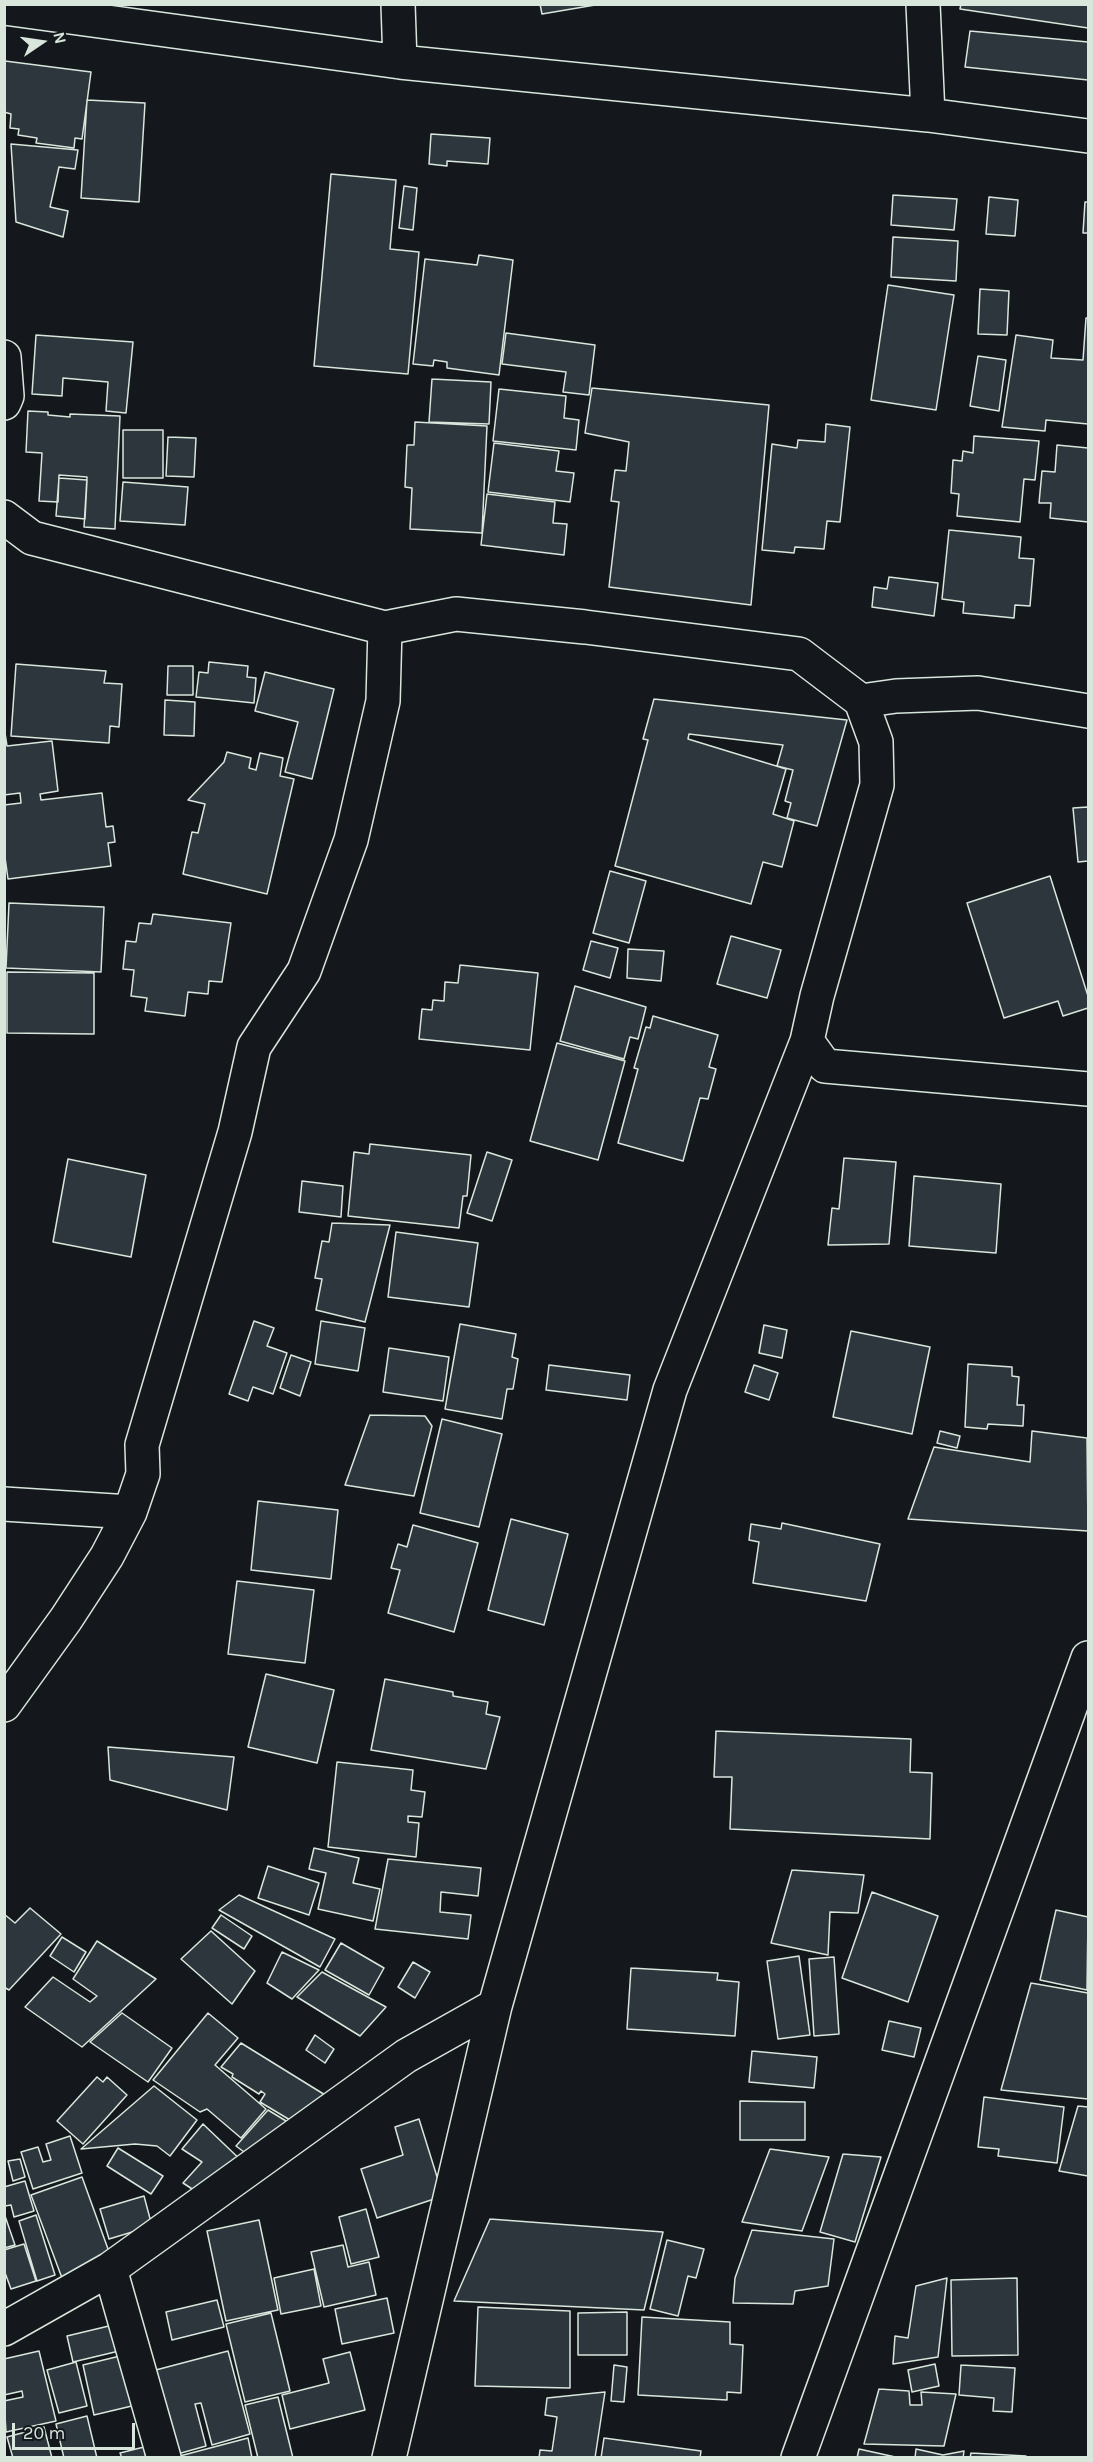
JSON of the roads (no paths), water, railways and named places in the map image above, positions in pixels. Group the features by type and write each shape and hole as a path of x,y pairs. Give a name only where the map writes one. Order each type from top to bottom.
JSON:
{"street":[{"path":"398,4 400,62"},
{"path":"923,4 928,115"},
{"path":"4,8 400,62 928,115 1089,136"},
{"path":"4,357 7,396 4,403"},
{"path":"4,517 32,538 385,628 456,614 585,627 800,654 861,701 876,742 876,785 817,996 807,1041 670,1390 495,2006 389,2457"},
{"path":"4,1706 72,1610 107,1556 130,1512 143,1474 142,1445 235,1132 254,1047 304,971 351,840 383,701 385,628"},
{"path":"861,701 896,696 978,693 1089,711"},
{"path":"807,1041 825,1066 1089,1089"},
{"path":"4,1504 130,1512"},
{"path":"798,2457 1089,1658"},
{"path":"4,2330 110,2269 406,2056 495,2006"},
{"path":"110,2269 164,2457"}]}
